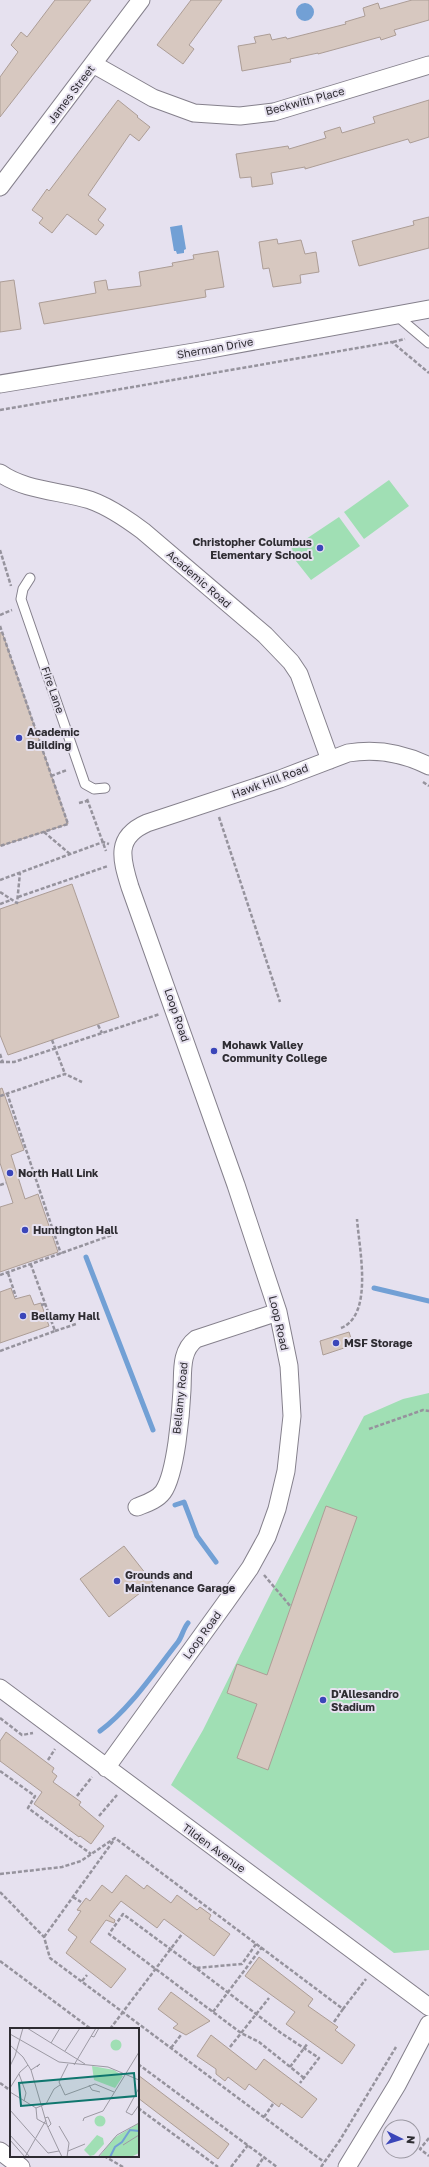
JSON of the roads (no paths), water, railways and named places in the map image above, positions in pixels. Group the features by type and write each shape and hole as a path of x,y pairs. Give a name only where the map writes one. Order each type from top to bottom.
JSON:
{"street":[{"name":"James Street","path":"0,187 141,0"},
{"name":"Beckwith Place","path":"93,64 153,98 194,113 240,116 276,111 429,65"},
{"name":"Sherman Drive","path":"0,384 429,309"},
{"name":"Academic Road","path":"0,473 19,483 89,500 124,516 265,635 292,662 298,674 330,760"},
{"name":"Hawk Hill Road","path":"123,848 130,832 147,823 266,784 348,753 373,750 404,755 424,773"},
{"name":"Loop Road","path":"99,1772 226,1602 250,1568 267,1537 277,1509 286,1471 292,1416 289,1366 278,1312 236,1185 130,887 123,863 123,848"},
{"name":"Bellamy Road","path":"138,1507 154,1500 164,1491 169,1481 179,1417 184,1362 188,1346 196,1339 278,1312"},
{"name":"Tilden Avenue","path":"0,1688 99,1772 429,2007"},
{"path":"347,2167 397,2085 429,2024"},
{"path":"0,2151 21,2167"}],"lane":[{"path":"396,315 429,343"},
{"name":"Fire Lane","path":"30,578 23,589 21,599 85,784 94,789 105,788"}],"water":[{"path":"301,3 309,3 314,8 312,19 309,21 301,21 296,16 296,8"},
{"path":"182,225 186,249 184,250 184,253 177,254 176,251 174,251 170,227"}],"waterway":[{"path":"86,1257 153,1430"},
{"path":"374,1288 429,1301"},
{"path":"175,1505 184,1502 197,1536 216,1562"},
{"path":"100,1731 111,1722 141,1690 181,1638 188,1623"}],"place":[{"name":"Christopher Columbus Elementary School","path":"320,548"},
{"name":"Academic Building","path":"19,738"},
{"name":"Mohawk Valley Community College","path":"214,1051"},
{"name":"North Hall Link","path":"10,1173"},
{"name":"Huntington Hall","path":"25,1230"},
{"name":"Bellamy Hall","path":"23,1316"},
{"name":"MSF Storage","path":"336,1343"},
{"name":"Grounds and Maintenance Garage","path":"117,1581"},
{"name":"D'Allesandro Stadium","path":"323,1700"}]}
